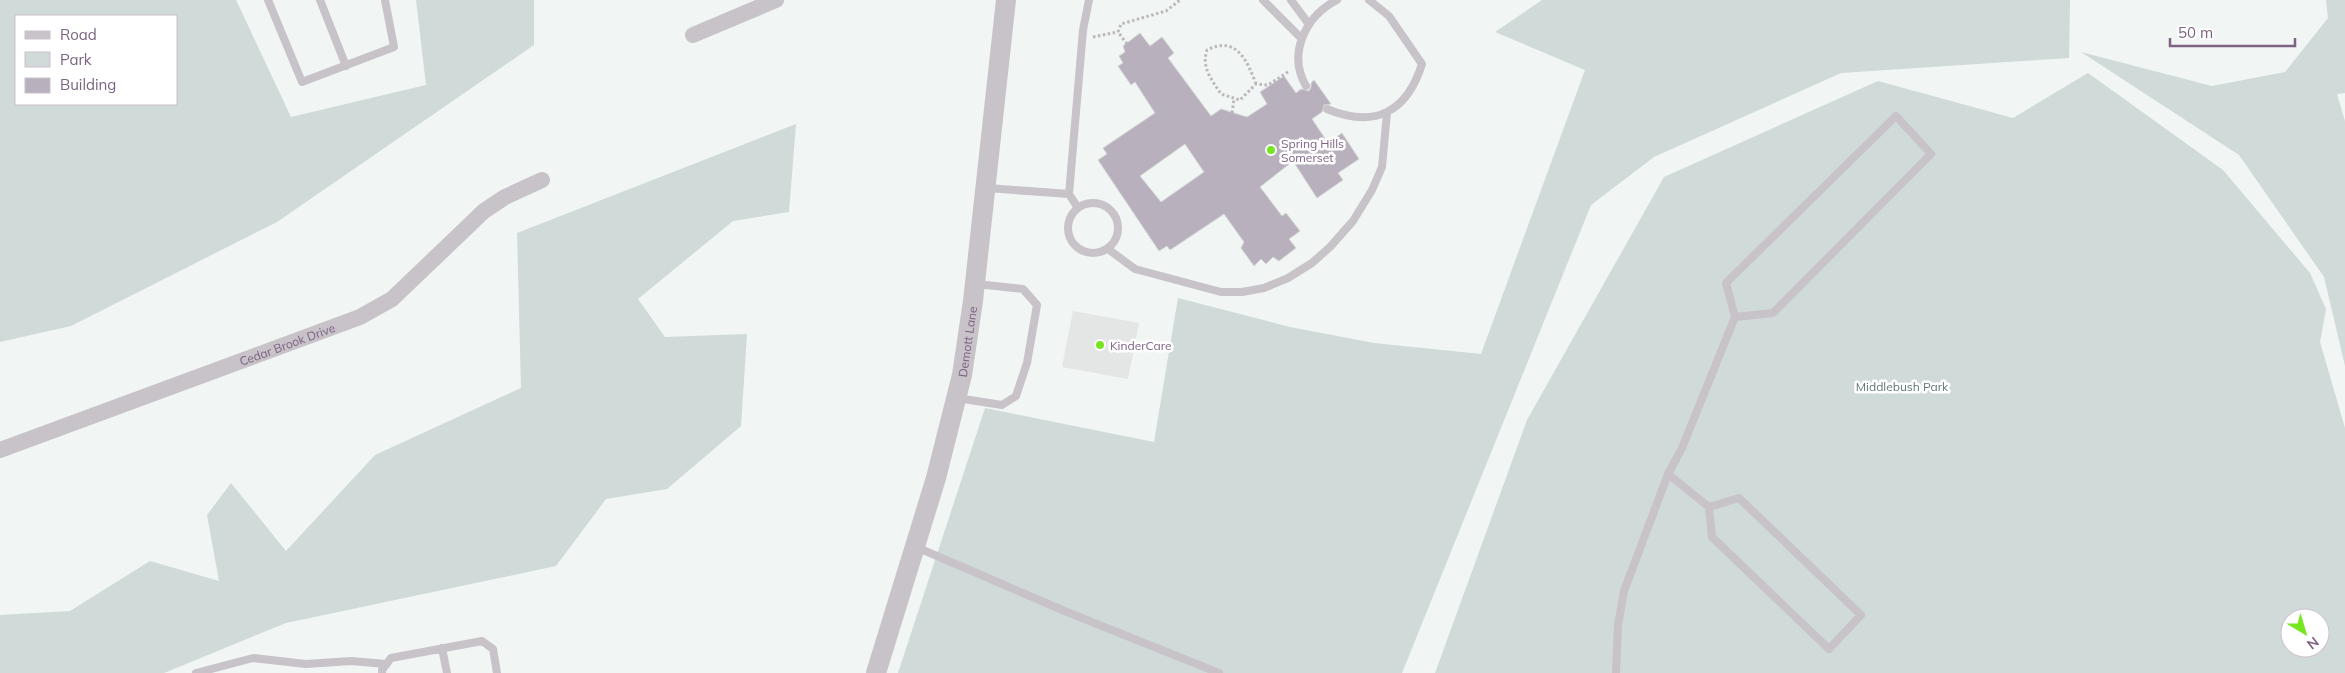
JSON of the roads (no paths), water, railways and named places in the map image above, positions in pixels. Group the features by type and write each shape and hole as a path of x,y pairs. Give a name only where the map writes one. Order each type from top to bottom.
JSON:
{"street":[{"path":"694,35 776,0"},
{"name":"Demott Lane","path":"876,673 936,478 962,375 975,284 1006,0"},
{"name":"Cedar Brook Drive","path":"0,450 360,316 392,299 484,211 505,197 542,180"}],"lane":[{"path":"268,0 302,82 394,47 385,0"},
{"path":"320,0 346,66"},
{"path":"1078,208 1070,194 1082,40 1089,0"},
{"path":"1263,0 1301,38"},
{"path":"1291,0 1308,23"},
{"path":"1306,86 1302,78 1298,58 1301,38 1308,23 1322,8 1337,0"},
{"path":"1327,109 1347,118 1367,118 1387,113 1404,101 1416,84 1422,64 1389,16 1369,0"},
{"path":"1108,249 1135,269 1221,292 1242,292 1264,288 1288,278 1312,263 1330,247 1353,221 1372,190 1382,167 1387,113"},
{"path":"1616,673 1618,625 1624,592 1668,474 1682,448 1735,317 1726,283 1896,116 1931,154 1773,313 1735,317"},
{"path":"984,188 1070,194"},
{"path":"1091,203 1099,204 1112,212 1117,218 1117,235 1108,249 1100,252 1083,251 1071,239 1069,224 1078,208 1091,203"},
{"path":"956,397 1002,406 1016,396 1027,363 1037,304 1023,289 975,284"},
{"path":"1668,474 1709,507 1712,537 1830,649 1861,616 1739,498 1709,507"},
{"path":"915,546 1067,612 1219,673"},
{"path":"382,673 382,670 391,658 482,641 493,649 498,673"},
{"path":"442,648 447,673"},
{"path":"196,673 253,658 306,664 351,661 386,664"}],"place":[{"name":"Spring Hills Somerset","path":"1271,150"},
{"name":"KinderCare","path":"1100,345"}],"park label":[{"name":"Middlebush Park","path":"1902,386"}]}
